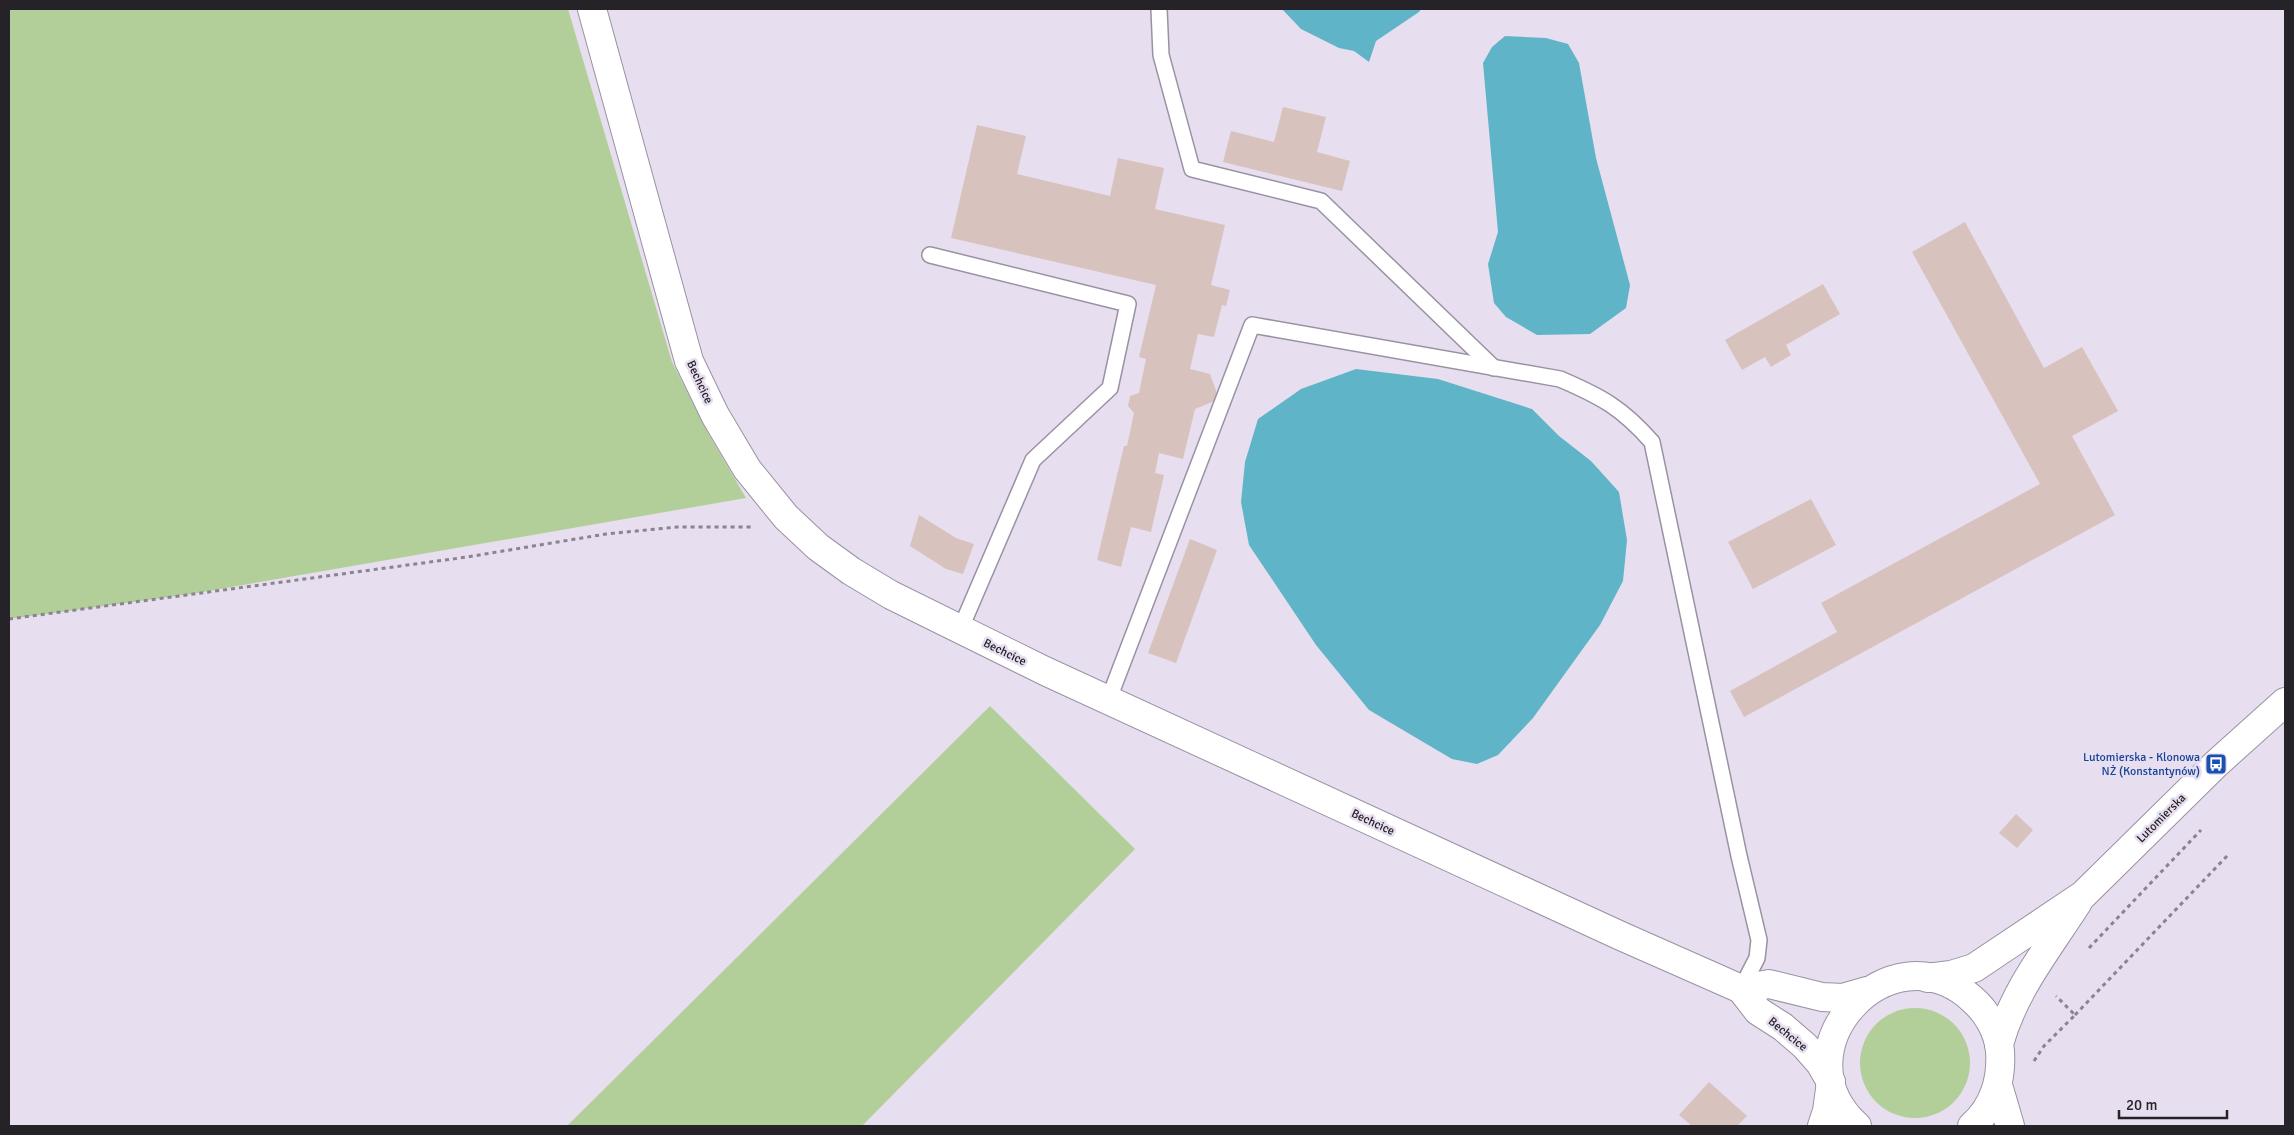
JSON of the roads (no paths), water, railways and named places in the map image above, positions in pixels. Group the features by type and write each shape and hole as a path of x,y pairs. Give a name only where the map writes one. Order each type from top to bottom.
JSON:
{"street":[{"name":"Bechcice","path":"592,9 689,361 715,415 747,470 786,517 818,547 851,571 891,595 1108,701 1603,928 1741,989 1758,1011 1783,1027 1805,1046 1820,1063 1831,1082"},
{"name":"Lutomierska","path":"1927,978 1974,968 2083,895 2209,771 2285,702"},
{"name":"Lutomierska","path":"1999,1044 2005,1022 2016,996 2083,895"},
{"path":"1741,989 1769,984 1822,997 1843,998 1867,991 1892,980 1906,977 1927,978 1953,986 1965,993 1981,1007 1992,1025 1999,1044 2001,1065 1998,1086 1990,1105 1972,1126"},
{"path":"1857,1126 1849,1119 1838,1102 1831,1082 1828,1061 1832,1041 1839,1022 1851,1005 1867,991"},
{"path":"1822,1126 1828,1111 1831,1082"},
{"path":"1998,1086 2010,1126"}],"lane":[{"path":"1160,9 1161,55 1192,169 1321,201 1494,368"},
{"path":"930,255 1128,304 1110,388 1033,460 960,630"},
{"path":"1108,701 1252,325 1560,379 1598,395 1631,419 1652,442 1739,856 1759,940 1757,958 1741,989"}],"water":[{"path":"1282,9 1421,9 1376,41 1369,62 1354,51 1339,48 1301,29"},
{"path":"1505,36 1546,38 1568,44 1579,63 1596,158 1630,285 1626,308 1590,334 1537,335 1506,317 1494,303 1488,264 1498,232 1483,63 1492,47"},
{"path":"1356,369 1438,379 1532,409 1559,436 1591,461 1619,492 1627,540 1623,581 1600,625 1533,718 1498,755 1477,764 1452,759 1369,710 1316,645 1249,545 1241,502 1245,462 1258,419 1301,389"}],"place":[{"name":"Lutomierska - Klonowa NŻ (Konstantynów)","path":"2216,764"}]}
